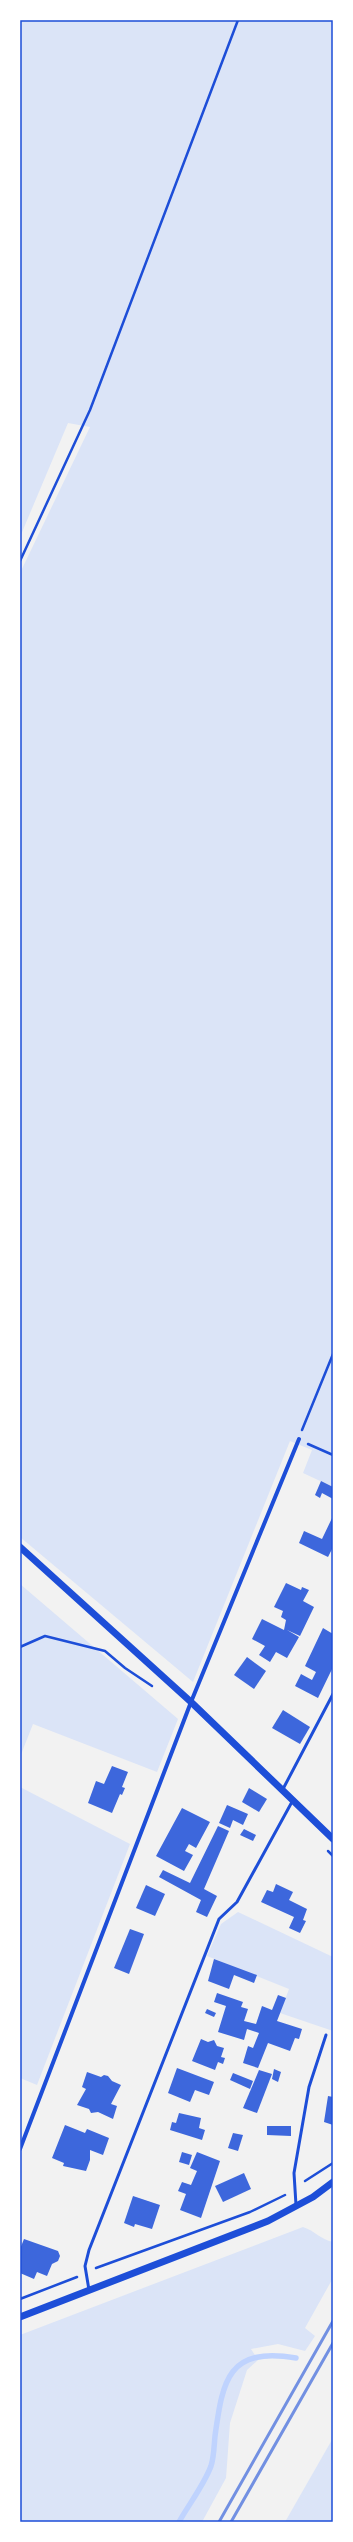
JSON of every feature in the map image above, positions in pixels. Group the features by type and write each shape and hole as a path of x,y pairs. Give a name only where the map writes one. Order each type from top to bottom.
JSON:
{"street":[{"path":"20,2149 191,1702 298,1439"},
{"path":"20,1547 191,1702 333,1839"},
{"path":"20,2317 268,2221 296,2207 333,2182"}],"lane":[{"path":"282,1791 333,1694"},
{"path":"89,2290 85,2266 89,2250 219,1919 237,1902 293,1800"},
{"path":"296,2207 294,2173 309,2087 326,2035"}],"path":[{"path":"20,561 90,410 238,20"},
{"path":"333,1354 298,1439 333,1456"},
{"path":"20,1647 45,1636 105,1651"},
{"path":"20,2299 86,2274 94,2268 250,2212 295,2190 302,2183 333,2163"}],"shaded area":[{"path":"20,20 333,20 333,1487 303,1473 312,1450 290,1441 193,1682 20,1537 20,573 90,427 68,423 20,537"},
{"path":"20,1584 178,1719 157,1772 33,1724 20,1757"},
{"path":"20,1787 130,1844 37,2085 20,2078"},
{"path":"238,1912 333,1957 333,2031 280,2013 289,1989 207,1956 221,1924"},
{"path":"303,2227 333,2242 333,2278 305,2328 315,2336 305,2351 278,2344 251,2349 258,2360 247,2370 230,2423 226,2478 202,2522 20,2522 20,2335"},
{"path":"333,2438 333,2522 285,2522"}],"building":[{"path":"321,1481 333,1487 333,1499 322,1493 320,1498 315,1495"},
{"path":"333,1516 333,1547 328,1557 299,1543 304,1531 322,1539"},
{"path":"286,1583 301,1590 302,1587 309,1590 303,1601 314,1607 300,1636 287,1630 299,1637 287,1658 276,1652 270,1662 259,1655 265,1646 252,1639 262,1619 284,1630 286,1620 281,1617 283,1611 274,1607"},
{"path":"323,1628 333,1634 333,1667 318,1698 295,1686 301,1674 312,1680 316,1672 305,1666"},
{"path":"247,1657 266,1671 254,1689 234,1675"},
{"path":"283,1710 310,1727 300,1744 272,1728"},
{"path":"112,1766 128,1772 122,1787 125,1788 122,1795 120,1794 112,1813 88,1803 96,1781 104,1784"},
{"path":"249,1788 267,1799 259,1812 242,1802"},
{"path":"227,1805 248,1814 243,1825 233,1820 230,1828 219,1823"},
{"path":"182,1808 210,1822 196,1848 189,1844 185,1851 193,1855 184,1871 156,1856"},
{"path":"218,1826 229,1831 204,1889 217,1896 207,1917 196,1912 201,1900 159,1877 163,1870 190,1883"},
{"path":"244,1829 256,1835 253,1841 240,1835"},
{"path":"276,1884 293,1892 289,1900 307,1909 303,1920 306,1921 300,1933 289,1928 294,1917 261,1902 267,1890 273,1892"},
{"path":"146,1885 165,1894 155,1916 136,1908"},
{"path":"130,1929 144,1934 129,1974 114,1968"},
{"path":"214,1959 257,1975 254,1983 234,1975 229,1989 208,1981"},
{"path":"217,1993 243,2002 241,2007 248,2009 244,2021 256,2024 262,2006 272,2010 278,1995 286,1998 277,2021 302,2029 299,2039 295,2038 290,2051 268,2043 258,2068 243,2063 248,2046 253,2048 259,2033 247,2029 244,2040 218,2032 226,2006 214,2002"},
{"path":"207,2009 216,2013 214,2017 205,2013"},
{"path":"201,2039 208,2042 214,2040 217,2046 224,2048 221,2057 225,2058 223,2064 218,2062 215,2070 192,2061"},
{"path":"177,2068 214,2082 209,2095 195,2090 190,2102 168,2093"},
{"path":"274,2069 281,2072 278,2082 272,2079"},
{"path":"259,2070 272,2074 257,2113 243,2108"},
{"path":"87,2072 101,2077 104,2075 108,2076 112,2081 121,2085 111,2104 117,2106 113,2119 98,2112 91,2113 89,2109 77,2105 86,2089 82,2087"},
{"path":"233,2073 253,2081 250,2089 230,2080"},
{"path":"328,2096 333,2097 333,2125 324,2122"},
{"path":"179,2113 201,2118 199,2128 205,2130 202,2140 170,2130 172,2122 176,2123"},
{"path":"65,2125 85,2133 87,2129 109,2138 103,2155 90,2150 90,2160 86,2171 63,2166 64,2163 52,2158"},
{"path":"267,2126 291,2126 291,2136 267,2135"},
{"path":"233,2133 243,2135 238,2151 228,2148"},
{"path":"182,2152 192,2155 189,2165 179,2162"},
{"path":"197,2152 220,2161 201,2218 180,2210 186,2194 178,2191 182,2182 191,2185 197,2171 190,2168"},
{"path":"244,2173 251,2189 223,2202 215,2186"},
{"path":"133,2196 160,2205 152,2229 135,2224 134,2227 124,2223"},
{"path":"24,2239 58,2251 60,2256 58,2261 52,2264 47,2276 37,2272 34,2279 20,2273 20,2249"}],"waterway":[{"path":"179,2522 211,2466 221,2398 226,2383 233,2372 243,2363 256,2358 273,2356 296,2358"}],"railway":[{"path":"219,2522 333,2321"},
{"path":"231,2522 333,2343"}]}
